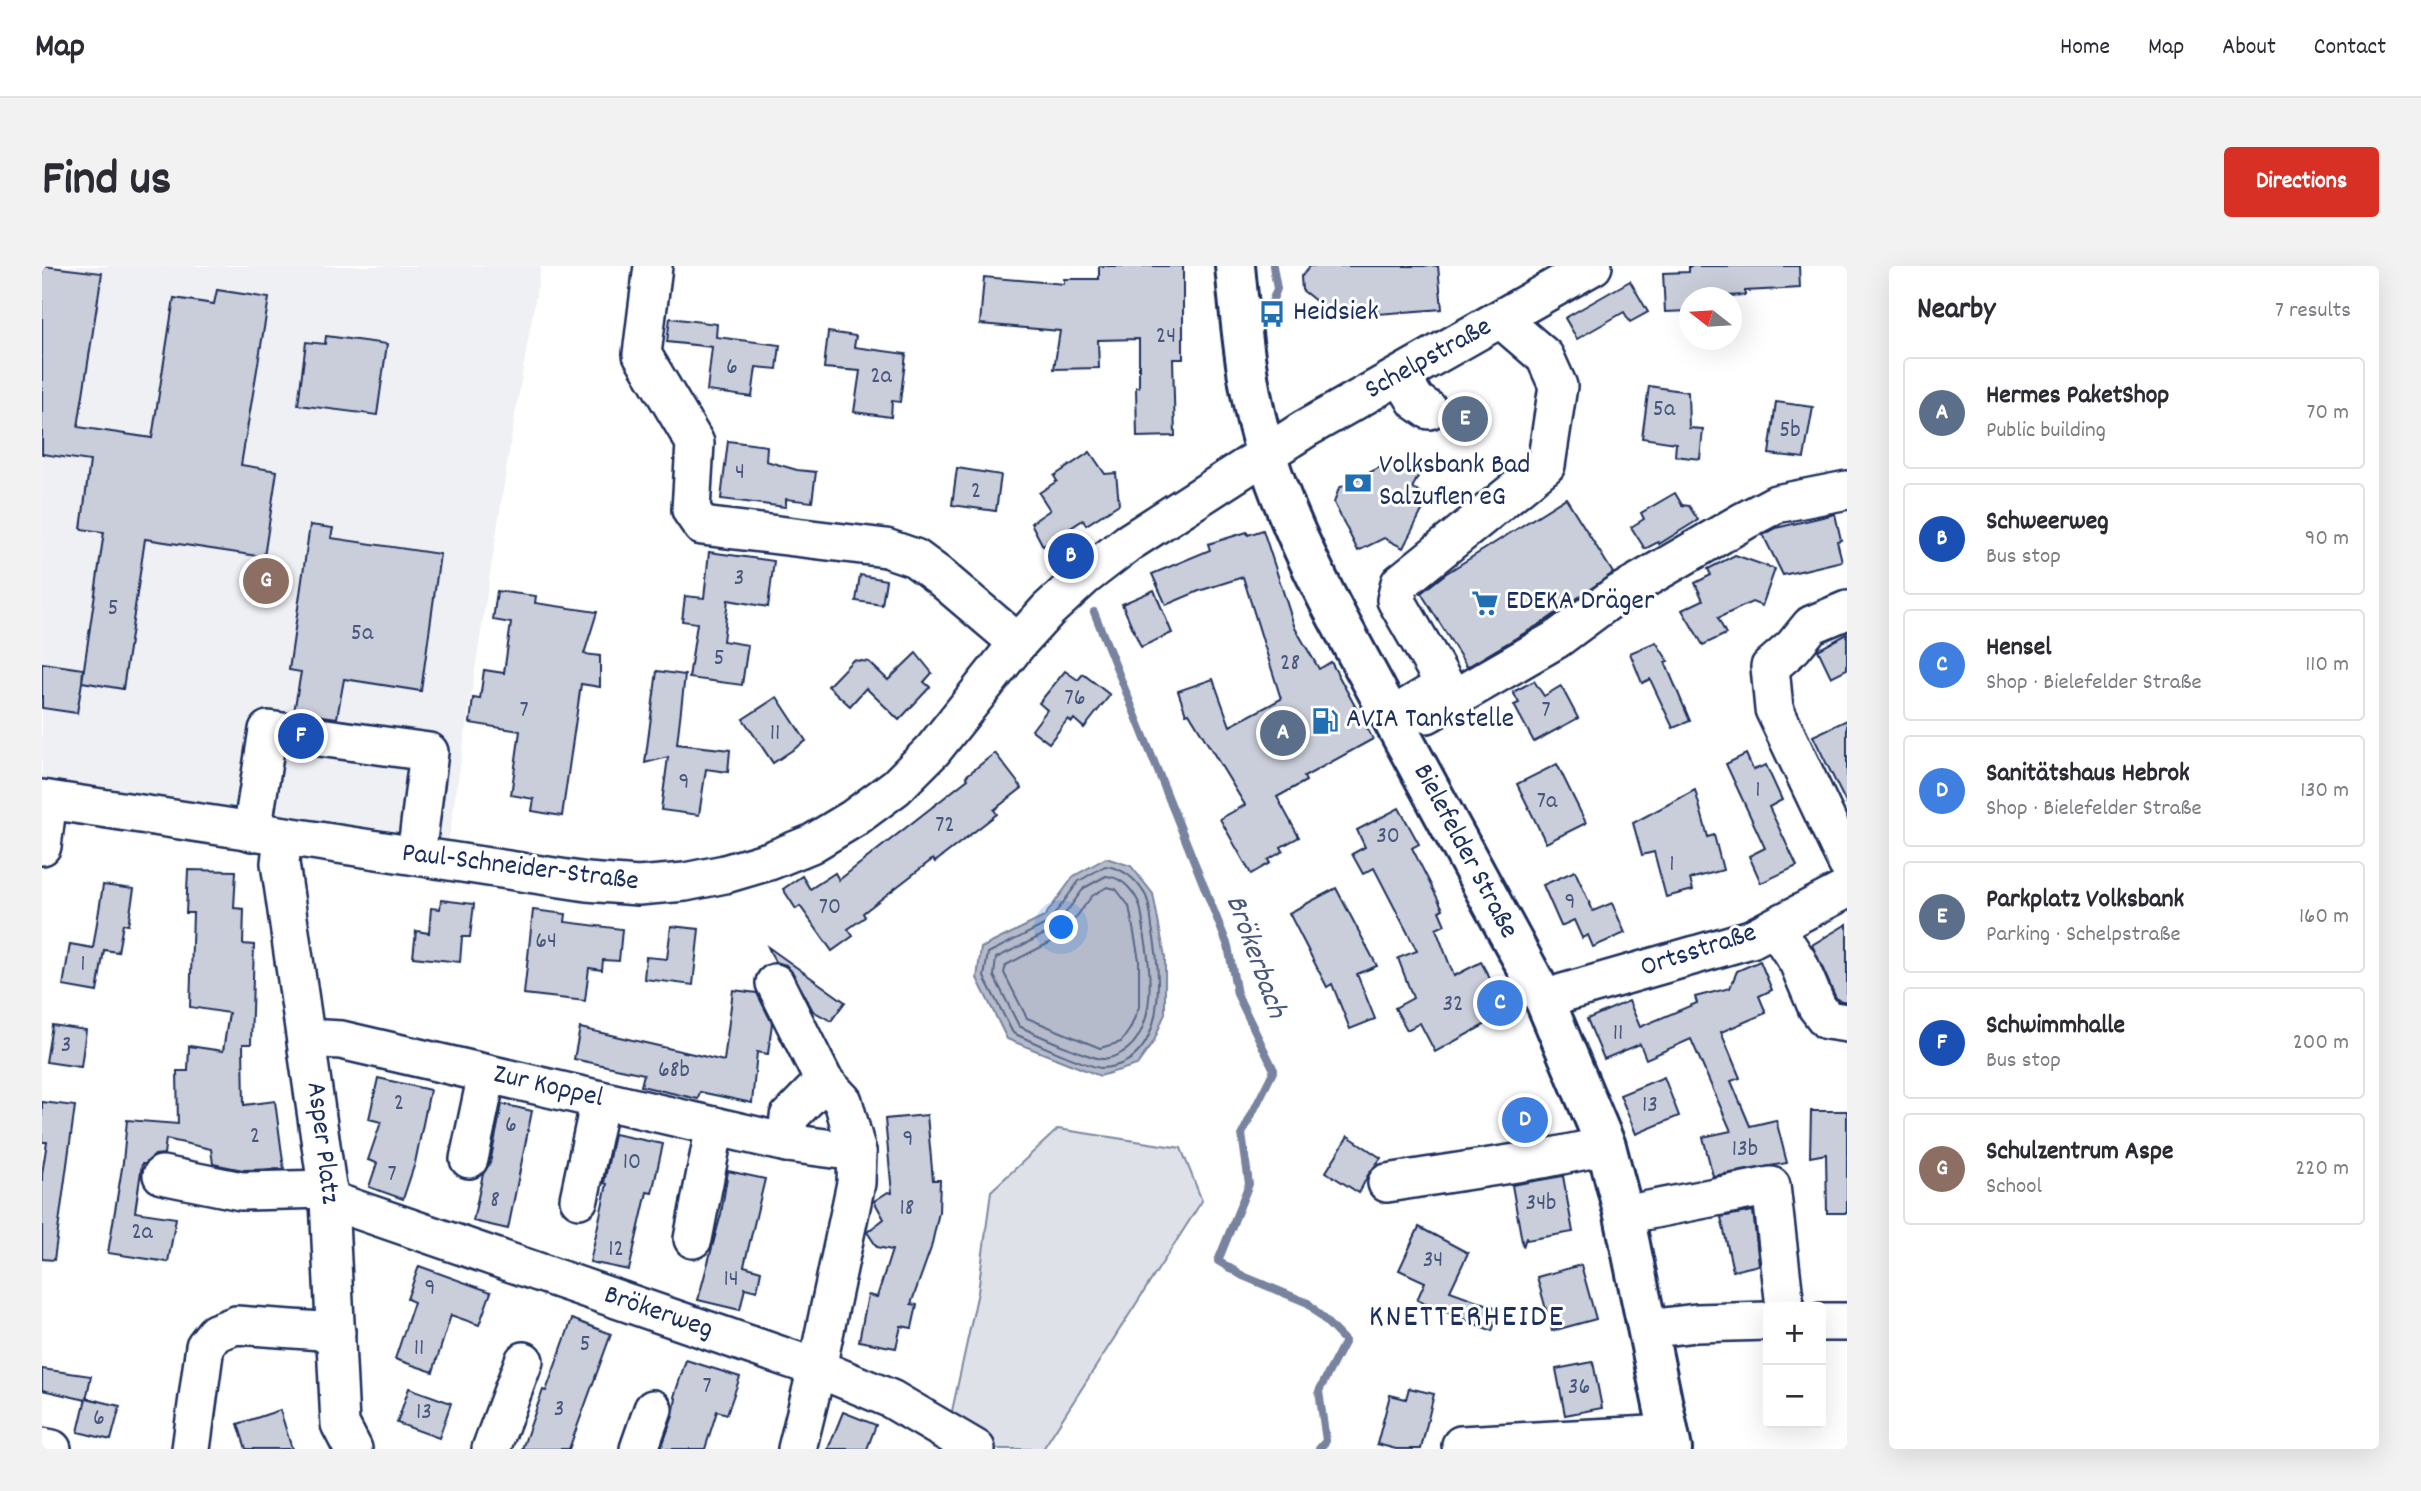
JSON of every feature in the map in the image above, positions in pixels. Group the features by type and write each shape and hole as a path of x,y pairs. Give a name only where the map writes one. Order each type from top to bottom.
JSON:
{"main road":[{"name":"Bielefelder Straße","path":"1235,266 1242,338 1266,454 1285,509 1308,562 1545,1000 1606,1146 1624,1215 1670,1442"}],"street":[{"path":"653,266 642,355 695,443 691,510 702,526 886,548 915,558 1018,643"},
{"name":"Schelpstraße","path":"1266,454 1593,266"},
{"path":"1395,723 1445,685 1396,600 1400,583 1546,465 1558,386 1545,357 1501,319"},
{"path":"1401,376 1416,401 1429,410"},
{"name":"Paul-Schneider-Straße","path":"45,800 183,833 267,834 587,882 638,886 685,882 725,874 769,861 811,844 854,818 896,787 933,750 1018,643 1066,593 1128,543 1266,454"},
{"path":"1395,723 1557,639 1615,596 1776,504 1847,490"},
{"path":"1847,610 1811,625 1770,667 1774,709 1847,863"},
{"name":"Asper Platz","path":"353,1449 340,1424 329,1195 280,863 267,834 268,730 429,752 416,856"},
{"path":"42,846 45,800"},
{"name":"Ortsstraße","path":"1545,1000 1751,939 1847,889"},
{"path":"1775,927 1798,962 1817,1007 1827,1020 1847,1023"},
{"path":"775,983 824,1081 843,1101 857,1152 856,1183 797,1449"},
{"name":"Zur Koppel","path":"307,1038 341,1040 787,1143 857,1152"},
{"path":"469,1159 487,1074"},
{"path":"787,1143 789,1117 824,1081"},
{"path":"579,1199 600,1100"},
{"path":"693,1239 715,1126"},
{"path":"1387,1183 1542,1159 1606,1146"},
{"path":"162,1175 241,1191 329,1195"},
{"path":"1624,1215 1771,1186 1784,1302"},
{"name":"Brökerweg","path":"329,1195 817,1368 891,1399 976,1449"},
{"path":"1648,1328 1696,1323 1763,1321"},
{"path":"1826,1322 1847,1322"},
{"path":"191,1449 205,1346 215,1333 236,1325 336,1332"},
{"path":"491,1449 524,1362"},
{"path":"639,1449 653,1409"},
{"path":"1461,1445 1670,1442"},
{"path":"42,1447 52,1449"}],"shaded area":[{"path":"42,266 541,266 512,433 448,844 42,778"},
{"path":"1058,1129 1181,1148 1202,1201 1043,1449 992,1449 950,1420 978,1292 991,1191"}],"water":[{"path":"1106,858 1131,866 1153,894 1165,957 1165,1013 1154,1041 1137,1065 1100,1076 1007,1039 977,978 981,948 1044,917 1074,876"}],"building":[{"path":"42,266 102,273 78,427 152,438 174,298 214,304 217,290 269,298 241,465 277,471 264,557 145,539 123,689 82,682 104,532 81,529 90,461 42,454"},
{"path":"1099,266 1183,266 1183,359 1173,359 1175,436 1137,437 1139,339 1098,340 1099,368 1054,369 1060,331 980,324 984,277 1064,284 1064,279 1099,279"},
{"path":"1310,266 1438,266 1442,309 1378,314 1378,311 1365,313 1359,307 1326,309 1302,290 1301,277"},
{"path":"1689,266 1799,266 1800,288 1745,291 1745,295 1742,295 1742,287 1679,287 1679,311 1665,312 1663,273 1689,272"},
{"path":"1630,281 1648,312 1630,322 1624,312 1577,339 1565,318"},
{"path":"670,318 717,324 716,337 780,345 777,369 756,367 752,397 707,391 712,347 667,342"},
{"path":"828,332 856,336 854,347 906,354 900,402 892,401 891,417 854,412 860,371 824,368"},
{"path":"326,336 387,344 377,415 298,405 306,342 325,344"},
{"path":"1649,386 1688,392 1689,428 1703,429 1700,459 1675,456 1676,443 1642,438"},
{"path":"1776,402 1813,407 1804,458 1769,454"},
{"path":"728,441 767,446 766,461 797,470 816,472 812,502 786,499 786,507 721,499"},
{"path":"1090,452 1105,474 1116,473 1119,504 1086,525 1083,520 1043,546 1031,523 1050,510 1039,493 1057,481 1054,476"},
{"path":"1392,461 1419,475 1412,488 1429,497 1403,548 1384,538 1358,551 1334,503 1339,488"},
{"path":"957,468 1001,475 996,511 952,505"},
{"path":"1675,493 1682,505 1689,506 1698,520 1659,544 1658,542 1645,549 1631,527 1644,519 1641,513"},
{"path":"1566,498 1613,573 1545,621 1467,667 1421,593 1445,574"},
{"path":"1835,514 1841,540 1837,541 1842,561 1783,575 1763,535 1776,528"},
{"path":"310,525 333,528 331,538 440,554 421,691 344,679 337,718 294,712 301,672 289,670"},
{"path":"1263,530 1295,628 1319,669 1331,662 1373,739 1304,777 1306,781 1277,797 1299,837 1281,847 1283,851 1268,860 1270,863 1251,874 1220,819 1245,805 1189,713 1186,714 1178,691 1213,679 1230,726 1281,699 1243,577 1166,605 1152,574 1210,550 1208,544"},
{"path":"709,552 774,561 768,607 728,600 723,641 748,645 742,685 689,678 697,623 682,621 685,596 704,598"},
{"path":"1735,555 1775,569 1762,606 1752,602 1718,618 1726,634 1703,645 1682,610 1703,600 1695,583 1711,575 1708,569"},
{"path":"860,575 886,580 882,605 856,601"},
{"path":"1154,590 1172,633 1141,647 1122,604"},
{"path":"497,591 536,596 535,603 597,612 584,654 600,656 600,687 581,684 562,816 532,811 534,799 511,795 520,731 470,723 473,698 480,699 484,670 504,673 511,623 493,620"},
{"path":"1847,634 1847,669 1831,677 1818,650"},
{"path":"1656,642 1668,661 1665,662 1690,721 1673,728 1650,679 1642,683 1630,653"},
{"path":"916,653 932,673 924,682 930,687 899,720 866,688 850,706 828,686 853,660 869,662 888,680"},
{"path":"42,663 83,669 77,713 42,708"},
{"path":"657,671 685,675 677,744 730,750 728,772 706,769 699,815 661,810 668,757 645,763"},
{"path":"1065,671 1078,680 1083,674 1110,695 1084,728 1074,719 1072,722 1068,719 1049,743 1032,730 1047,710 1039,703"},
{"path":"1534,681 1544,696 1561,686 1578,718 1534,742 1514,705 1519,703 1513,692"},
{"path":"777,697 806,741 773,763 743,719"},
{"path":"1847,720 1847,805 1813,736"},
{"path":"995,753 1022,788 994,810 997,814 863,913 865,917 848,929 853,936 832,951 800,906 796,909 783,889 802,876 810,889 835,873 839,880 968,779 966,776"},
{"path":"1746,754 1753,770 1766,765 1782,800 1769,807 1797,866 1761,883 1749,856 1765,848 1726,764"},
{"path":"1557,764 1586,823 1546,843 1517,784"},
{"path":"1695,790 1708,837 1714,835 1723,870 1690,879 1693,890 1666,897 1654,852 1642,855 1633,823"},
{"path":"1399,808 1419,844 1412,848 1443,909 1439,911 1445,925 1436,929 1454,976 1481,962 1508,1012 1435,1052 1420,1023 1407,1030 1395,1008 1413,998 1398,958 1417,951 1374,868 1363,874 1352,854 1365,847 1357,830"},
{"path":"188,870 236,871 234,908 244,909 243,944 254,945 251,1044 243,1044 244,1105 275,1101 284,1169 243,1170 213,1164 211,1149 166,1139 164,1154 155,1155 142,1164 135,1212 176,1218 168,1262 108,1253 127,1120 178,1124 177,1071 188,1071 189,1046 223,1051 229,1013 190,1007 193,913 186,913"},
{"path":"1575,871 1593,911 1612,903 1625,933 1593,947 1588,935 1582,938 1574,920 1561,926 1543,885"},
{"path":"103,885 134,889 128,925 123,924 118,952 104,950 97,992 63,986 70,944 93,948"},
{"path":"1336,888 1377,966 1357,974 1375,1019 1350,1029 1332,984 1327,987 1289,913"},
{"path":"441,900 474,904 470,937 462,937 460,962 413,957 416,931 429,933 431,908 440,909"},
{"path":"533,910 566,914 565,922 622,929 619,961 603,960 602,970 589,968 585,1001 524,994"},
{"path":"1847,924 1847,1002 1838,1000 1835,996 1812,945"},
{"path":"671,926 699,929 693,985 644,979 646,957 667,959"},
{"path":"768,947 845,1002 831,1021 813,1011 793,973 786,965 775,962"},
{"path":"1760,961 1772,990 1759,996 1766,1013 1721,1032 1740,1078 1731,1081 1750,1126 1776,1120 1787,1163 1713,1176 1703,1137 1731,1131 1691,1039 1646,1059 1640,1044 1604,1059 1587,1019 1629,1001 1640,1027 1697,1003 1695,997 1730,988 1737,971"},
{"path":"733,990 757,993 772,1023 768,1054 757,1052 752,1103 700,1092 698,1099 641,1086 644,1074 574,1059 580,1028 724,1061"},
{"path":"52,1025 86,1030 81,1067 46,1062"},
{"path":"1664,1077 1679,1116 1636,1134 1620,1095"},
{"path":"378,1078 430,1090 415,1163 403,1199 369,1187 377,1163 368,1160 381,1122 369,1119"},
{"path":"42,1102 75,1106 54,1260 42,1259 42,1174 47,1142 42,1142"},
{"path":"502,1104 532,1111 508,1229 473,1221 483,1174 490,1163"},
{"path":"1811,1111 1847,1111 1847,1213 1827,1213 1826,1154 1810,1157"},
{"path":"927,1115 933,1180 940,1180 939,1212 931,1248 911,1304 917,1305 912,1328 901,1326 896,1348 859,1341 868,1295 877,1297 892,1250 877,1247 867,1232 884,1219 874,1201 888,1192 892,1193 885,1119"},
{"path":"614,1134 663,1144 652,1193 647,1192 629,1270 590,1262 607,1184 604,1183"},
{"path":"1348,1136 1381,1158 1359,1193 1326,1172"},
{"path":"728,1171 765,1179 744,1266 761,1271 757,1291 745,1288 740,1310 698,1300 721,1214"},
{"path":"1563,1176 1573,1232 1527,1240 1526,1238 1523,1247 1512,1185"},
{"path":"1753,1211 1759,1265 1733,1271 1721,1217"},
{"path":"1419,1227 1468,1253 1450,1291 1500,1309 1492,1331 1417,1300 1425,1282 1399,1270"},
{"path":"1581,1265 1596,1319 1552,1331 1537,1277"},
{"path":"419,1266 491,1292 479,1325 451,1315 433,1372 395,1359 414,1302 407,1299"},
{"path":"572,1319 611,1334 569,1449 522,1449 543,1390 546,1391"},
{"path":"686,1360 740,1377 727,1414 717,1411 705,1449 661,1449 673,1416 674,1397"},
{"path":"1593,1362 1602,1408 1565,1415 1556,1369"},
{"path":"42,1369 91,1376 86,1400 42,1390"},
{"path":"409,1388 451,1403 439,1438 397,1423"},
{"path":"1409,1388 1434,1394 1421,1449 1396,1449 1377,1444 1390,1395 1406,1399"},
{"path":"86,1398 120,1406 111,1440 78,1432"},
{"path":"280,1410 292,1449 246,1449 238,1424"},
{"path":"843,1412 876,1425 867,1449 828,1449"}],"waterway":[{"name":"Brökerbach","path":"1271,304 1277,289 1273,266"},
{"name":"Brökerbach","path":"1094,612 1228,946 1237,994 1274,1070 1242,1134 1249,1184 1218,1261 1243,1276 1308,1303 1345,1341 1319,1391 1326,1441 1319,1449"}],"place":[{"name":"Heidsiek","path":"1272,314"},
{"name":"Parkplatz Volksbank","path":"1465,419"},
{"name":"Volksbank Bad Salzuflen eG","path":"1358,483"},
{"name":"Schweerweg","path":"1071,556"},
{"name":"Schulzentrum Aspe","path":"266,581"},
{"name":"EDEKA Dräger","path":"1485,603"},
{"name":"AVIA Tankstelle","path":"1325,721"},
{"name":"Hermes PaketShop","path":"1283,733"},
{"name":"Schwimmhalle","path":"301,736"},
{"name":"Hensel","path":"1500,1003"},
{"name":"Sanitätshaus Hebrok","path":"1525,1120"}],"district":[{"name":"KNETTERHEIDE","path":"1467,1319"}]}
